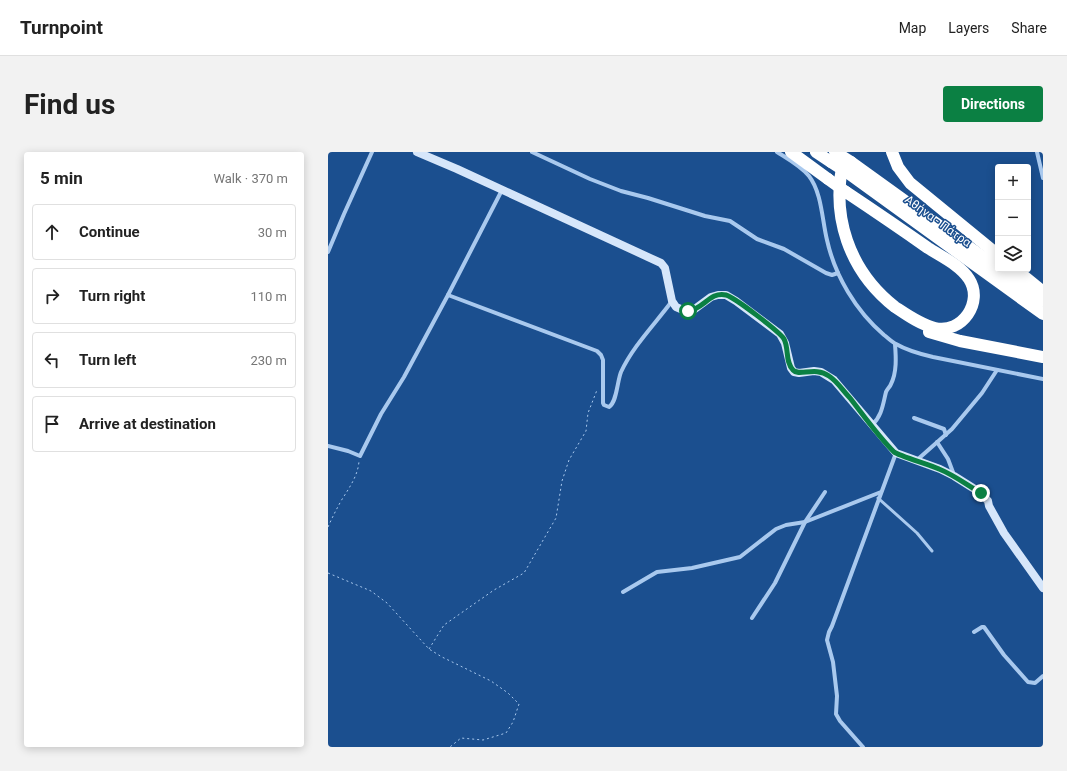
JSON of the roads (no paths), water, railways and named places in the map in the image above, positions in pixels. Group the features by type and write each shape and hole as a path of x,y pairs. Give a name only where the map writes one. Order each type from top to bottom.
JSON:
{"highway":[{"path":"791,152 828,179 846,192 964,273 972,286 974,293 972,308 964,320 944,329 929,326 908,316 889,302 865,276 850,249 843,231 840,213 840,183 848,163"},
{"name":"Αθήνα - Πάτρα","path":"816,152 848,163 995,267"},
{"path":"839,152 835,169 833,190 837,231 844,251 868,289 895,314 928,332 949,338 1043,357"},
{"path":"892,152 898,168 910,183 995,253"},
{"name":"Αθήνα - Πάτρα","path":"848,163 1043,314"},
{"name":"Αθήνα - Πάτρα","path":"1002,272 1043,301"},
{"path":"1019,272 1043,292"}],"street":[{"path":"328,252 372,152"},
{"path":"417,152 662,263 665,268 672,301 676,307 688,311 696,309 712,297 718,295 726,296 736,301 780,334 785,343 791,368 794,372 799,373 814,371 828,375 834,380 896,453 954,476 985,497 1004,533 1043,588"},
{"path":"532,152 590,179 621,191 705,216 730,221 757,239 784,249 826,273 832,275 838,273"},
{"path":"777,152 808,176 818,197 828,244 838,273 846,289 867,318 895,344 916,353 1043,379"},
{"path":"1037,152 1043,178"},
{"path":"328,446 360,456 381,414 404,377 448,295 502,190"},
{"path":"448,295 597,350 603,360 603,402 604,405 609,407 614,402 619,378 624,366 640,340 672,301"},
{"path":"872,426 877,421 882,411 887,389 891,384 895,365 895,344"},
{"path":"916,460 952,429 982,393 997,370"},
{"path":"914,418 944,429 946,435"},
{"path":"937,442 948,459 954,476"},
{"path":"863,747 840,721 836,714 837,696 833,662 827,640 878,498 887,480 896,453"},
{"path":"752,618 775,583 805,522 825,492"},
{"path":"623,592 657,572 692,568 740,557 776,529 786,525 805,522 881,492"},
{"path":"974,632 984,627 1004,655 1028,682 1035,683 1043,676"}],"lane":[{"path":"878,498 917,533 932,551"}]}
